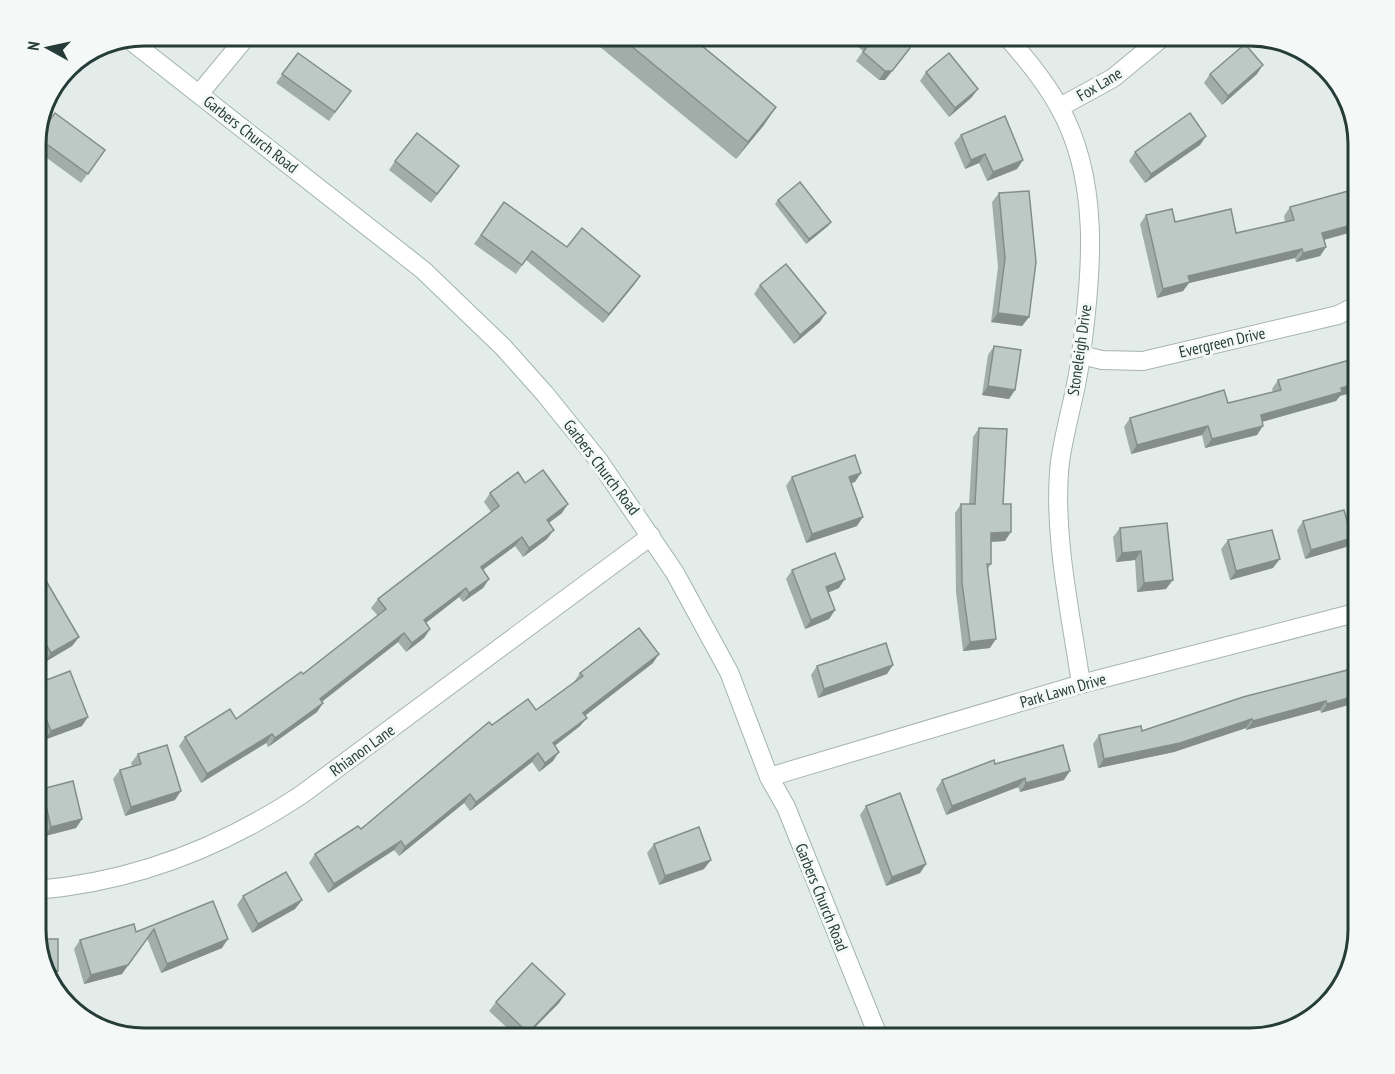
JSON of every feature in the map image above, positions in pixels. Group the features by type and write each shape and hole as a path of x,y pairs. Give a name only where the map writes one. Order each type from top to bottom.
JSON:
{"street":[{"path":"199,94 239,46"},
{"name":"Stoneleigh Drive","path":"1014,46 1060,107 1083,174 1092,236 1081,355 1060,463 1060,532 1081,684"},
{"name":"Fox Lane","path":"1060,107 1113,78 1152,46"},
{"name":"Garbers Church Road","path":"138,47 405,256 458,303 545,394 599,461 651,536 729,672 769,777 786,807 875,1028"},
{"name":"Evergreen Drive","path":"1081,355 1102,360 1143,361 1338,315 1348,310"},
{"name":"Rhianon Lane","path":"47,889 96,883 137,872 195,853 249,828 301,795 651,536"},
{"name":"Park Lawn Drive","path":"769,777 1081,684 1348,615"}],"building":[{"path":"631,46 702,46 776,107 748,142"},
{"path":"868,46 910,46 892,71 885,71 863,52"},
{"path":"1243,46 1247,46 1263,65 1228,96 1210,74"},
{"path":"298,53 351,91 335,112 282,74"},
{"path":"949,53 978,89 955,108 926,72"},
{"path":"55,113 105,150 88,174 47,144 50,120"},
{"path":"1190,113 1206,136 1151,174 1135,152"},
{"path":"1005,116 1023,160 993,172 985,154 971,160 961,135"},
{"path":"417,133 459,166 437,194 395,161"},
{"path":"800,182 831,222 809,239 778,200"},
{"path":"1029,191 1036,262 1029,317 998,313 1005,258 999,193"},
{"path":"1348,191 1348,226 1322,233 1326,247 1303,253 1302,249 1188,276 1190,282 1163,289 1146,215 1172,209 1175,222 1231,209 1236,233 1294,220 1290,207"},
{"path":"504,202 567,247 582,228 640,276 609,314 532,251 522,265 481,235"},
{"path":"786,264 826,313 800,335 760,285"},
{"path":"994,346 1021,350 1015,390 988,386"},
{"path":"1348,361 1348,386 1341,388 1342,392 1261,415 1263,426 1212,439 1208,426 1137,445 1130,418 1224,390 1228,403 1281,390 1278,380"},
{"path":"979,428 1007,429 1003,504 1011,504 1011,532 991,533 991,564 987,564 996,639 970,642 962,583 961,504 975,504"},
{"path":"855,455 861,473 849,477 863,517 812,534 792,477"},
{"path":"543,470 568,504 547,520 554,530 529,548 522,537 481,567 489,579 469,593 466,588 424,620 430,629 412,643 404,633 320,699 323,703 275,738 272,734 207,774 185,737 230,709 236,719 301,672 303,674 386,609 378,599 499,506 490,493 518,472 525,483"},
{"path":"1344,510 1348,524 1348,539 1311,550 1303,521"},
{"path":"1167,523 1173,580 1144,583 1141,551 1122,553 1120,528"},
{"path":"1272,530 1280,559 1236,571 1228,540"},
{"path":"835,553 845,579 826,587 835,610 811,620 792,570"},
{"path":"47,582 79,637 51,653 47,646"},
{"path":"639,628 659,654 583,713 587,718 553,743 559,752 545,763 538,753 476,802 470,794 405,847 401,841 334,884 315,854 358,826 361,829 489,722 492,725 528,699 536,710 583,676 580,673"},
{"path":"886,643 893,665 824,689 817,666"},
{"path":"1348,670 1348,698 1327,704 1326,701 1253,721 1252,719 1180,743 1104,759 1099,735 1141,726 1142,731 1243,697"},
{"path":"70,671 88,717 51,731 47,721 47,680"},
{"path":"167,745 181,791 131,807 120,770 141,764 138,754"},
{"path":"1063,745 1070,771 1026,783 1025,778 952,806 942,780 994,760 995,764"},
{"path":"73,781 82,819 51,827 47,810 47,788"},
{"path":"900,793 926,864 892,877 866,806"},
{"path":"699,827 711,860 665,876 654,844"},
{"path":"286,872 302,900 258,924 243,896"},
{"path":"213,901 228,939 167,964 154,929 128,965 91,975 80,940 134,924 136,932"},
{"path":"47,939 58,939 58,971 50,955"},
{"path":"532,963 565,994 533,1028 523,1028 496,1002"}]}
